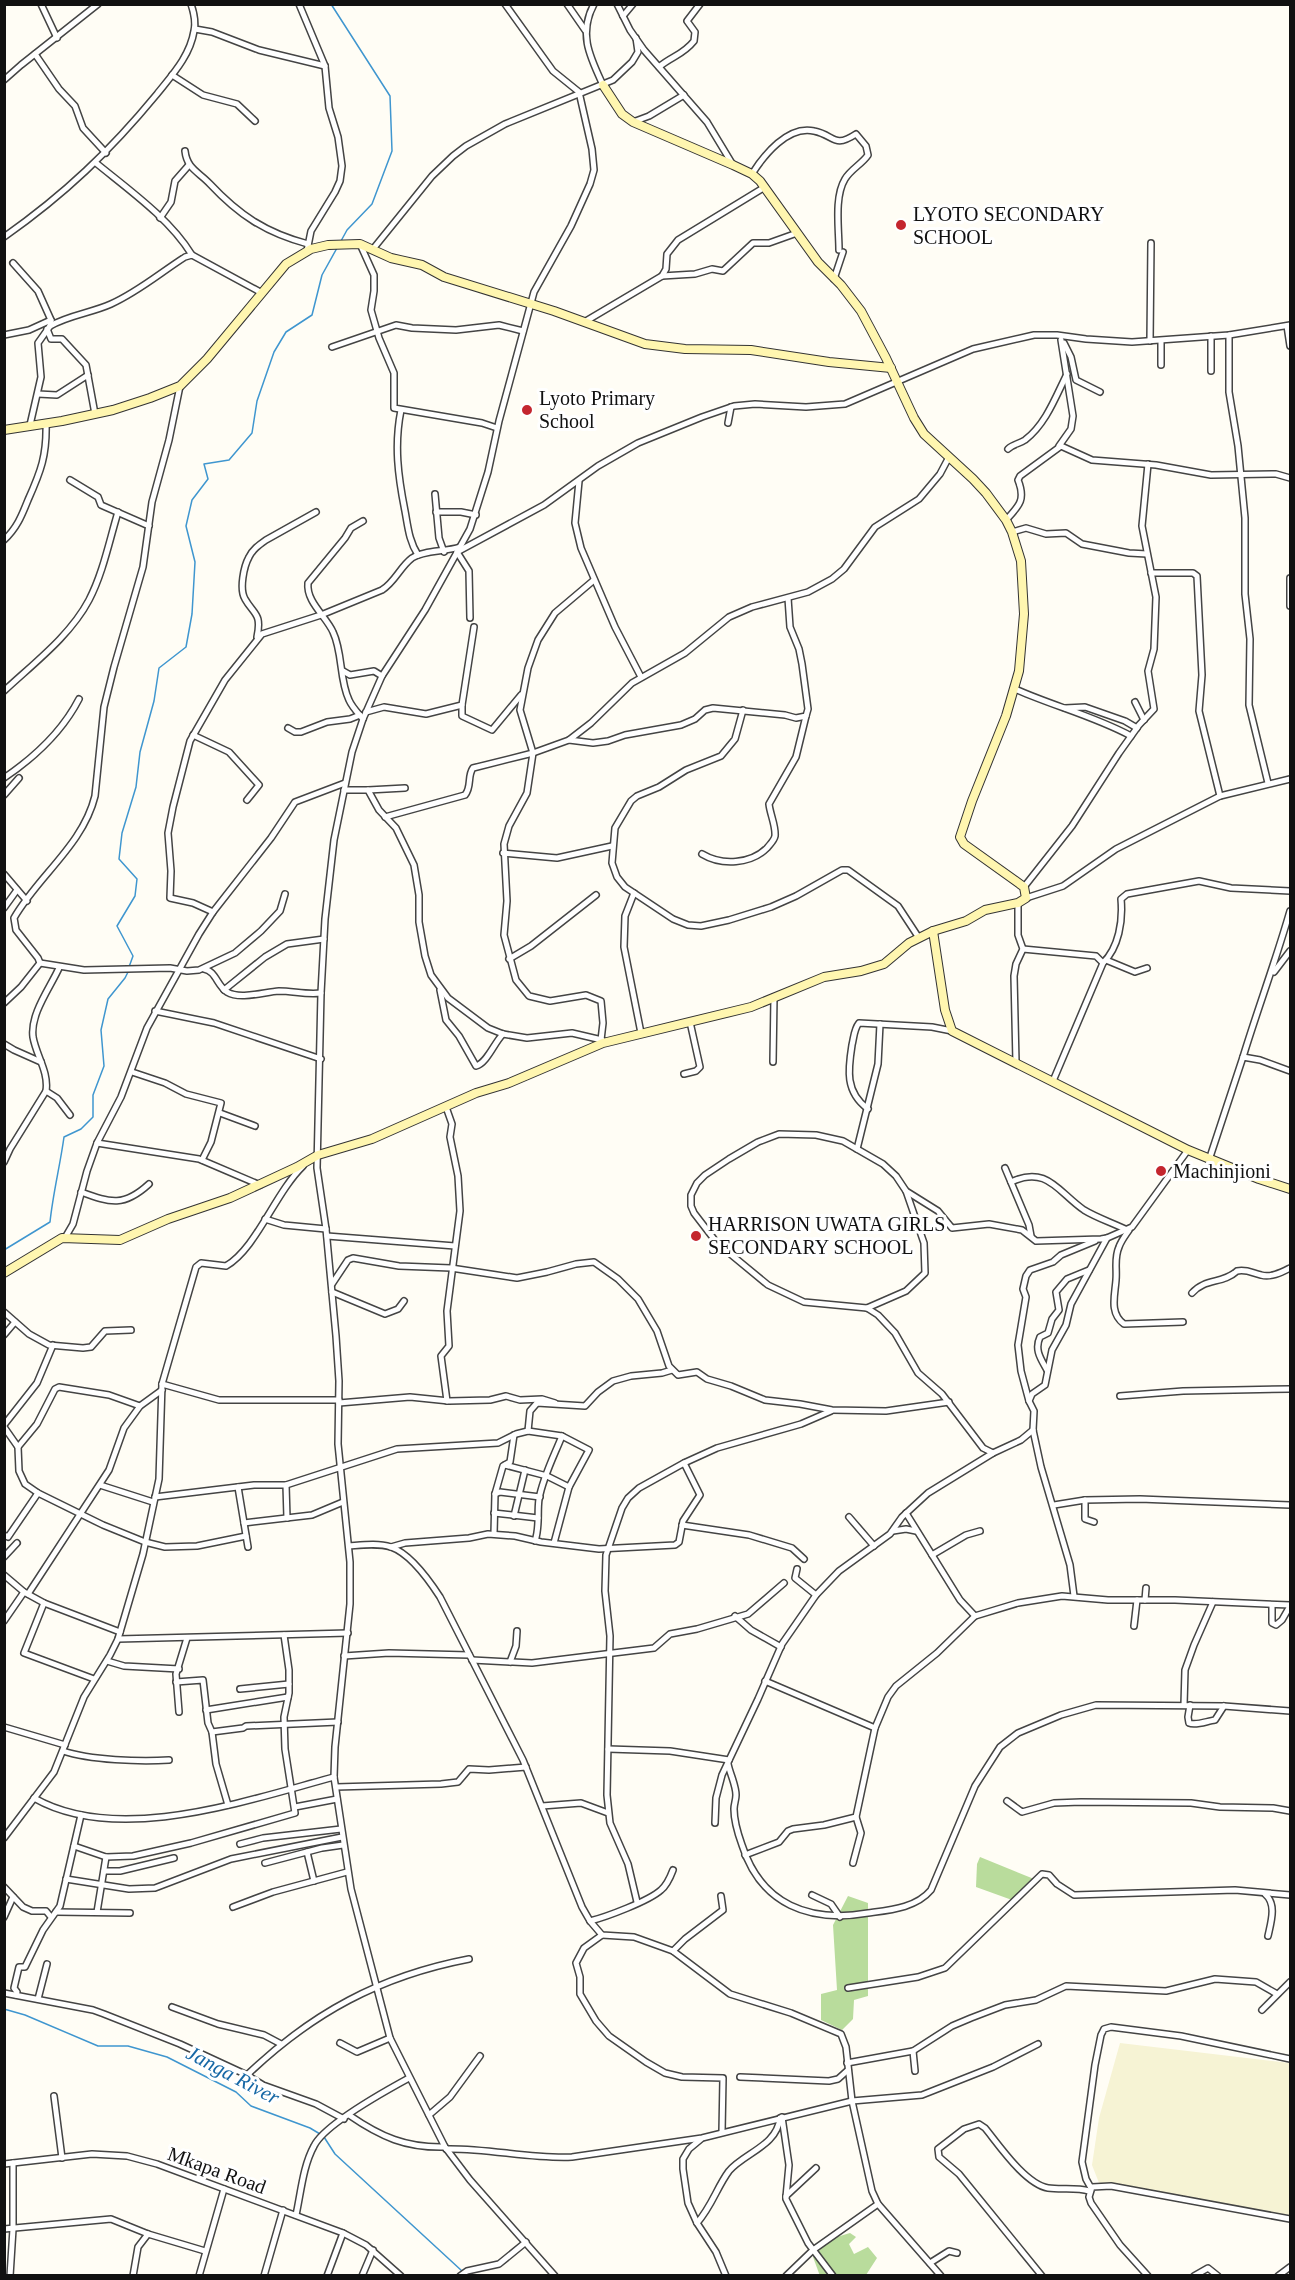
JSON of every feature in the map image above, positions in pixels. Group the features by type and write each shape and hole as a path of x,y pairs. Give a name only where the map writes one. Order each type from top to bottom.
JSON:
{"street":[{"path":"40,4 57,38"},
{"path":"4,80 98,4"},
{"path":"4,237 56,198 96,163 172,75 185,56 195,28 191,4"},
{"path":"299,4 325,66 329,108 339,146 342,175 335,192 311,231 308,248"},
{"path":"505,4 553,71 577,89 592,149 592,176 571,226 539,282 531,303 476,516 425,610 381,676 363,715 345,783 334,843 324,939 318,1174 332,1284 339,1401 340,1466 351,1577 334,1777 347,1872 390,2038 445,2148 470,2180 555,2276"},
{"path":"567,4 585,30 591,58 603,85 622,114 633,122 752,174 765,187 818,262 861,311 920,428 930,441 986,493 1006,520 1021,561 1024,593 1021,656 1015,689 1006,717 960,837 970,849 1024,887 1026,898"},
{"path":"585,30 594,4"},
{"path":"617,4 636,39 707,122 733,165"},
{"path":"623,15 633,4"},
{"path":"659,67 670,58 678,57 694,41 695,32 687,21 700,4"},
{"path":"195,28 259,50 325,66"},
{"path":"373,249 432,176 466,146 505,124 614,80 632,62 638,52 636,39"},
{"path":"35,54 54,83 75,106 83,128 106,153"},
{"path":"172,75 203,95 237,104 255,121"},
{"path":"633,122 650,116 684,95"},
{"path":"752,174 772,148 795,133 815,131 838,142 848,140 856,134 866,146 868,155 843,182 839,201 841,250 834,279"},
{"path":"185,152 189,165 219,195 263,228 308,248"},
{"path":"96,163 160,218 182,240 192,255 262,293"},
{"path":"160,218 171,202 177,176 189,165"},
{"path":"662,276 666,269 667,254 678,240 765,187"},
{"path":"586,321 662,276 695,274 712,269 723,271 753,243 769,243 797,233"},
{"path":"1150,341 1151,243"},
{"path":"360,244 374,276 374,291 370,305 377,331 394,373 394,408 471,421 497,428"},
{"path":"4,430 95,414 150,399 180,386 207,359 286,264 308,248 328,245 360,244 391,258 422,265 444,277 531,303 652,345 696,350 759,351 829,362 891,368"},
{"path":"4,335 49,325 116,301 185,257 192,255"},
{"path":"13,263 38,291 51,339 62,339 83,359 95,414"},
{"path":"30,425 41,377 38,343 49,325"},
{"path":"332,347 396,325 421,329 456,330 499,325 523,331"},
{"path":"213,912 193,903 172,899 170,895 169,824 193,735 215,696 257,639 267,632 321,615 385,588 407,562 418,555 459,549 521,519 598,466 638,444 731,407 755,404 806,407 836,405 853,401 896,380 974,349 1027,336 1117,342 1161,341 1229,335 1288,326 1290,346"},
{"path":"1229,335 1229,392 1245,518 1245,594 1250,639 1250,705 1268,783"},
{"path":"1210,336 1211,371"},
{"path":"1006,520 1021,501 1022,492 1018,480 1020,476 1059,446 1072,424 1067,373 1059,337"},
{"path":"1059,337 1069,352 1076,380 1100,392"},
{"path":"1161,341 1161,365"},
{"path":"1008,449 1013,444 1024,441 1036,429 1067,373"},
{"path":"38,394 57,395 88,375"},
{"path":"40,963 16,930 14,922 17,913 83,827 92,809 104,707 143,567 152,502 171,434 180,386"},
{"path":"728,423 731,407"},
{"path":"401,410 397,442 398,481 409,537 418,555"},
{"path":"4,540 20,521 42,470 46,447 46,423"},
{"path":"1059,446 1092,460 1148,464 1211,475 1276,474 1290,478"},
{"path":"385,817 465,795 469,789 470,774 473,768 533,753 569,740 591,723 632,683 685,653 733,614 816,589 844,569 875,527 919,500 934,484 948,457"},
{"path":"1024,887 1072,826 1131,736 1154,707 1152,687 1148,677 1149,663 1154,649 1156,597 1141,515 1148,464"},
{"path":"70,480 98,497 101,505 149,526"},
{"path":"579,481 575,523 581,548 627,652 641,677"},
{"path":"435,494 439,538 444,552"},
{"path":"4,691 58,640 81,614 96,584 118,512"},
{"path":"257,639 256,613 244,598 243,592 249,556 266,540 316,512"},
{"path":"436,512 460,512 476,516"},
{"path":"363,521 351,528 308,583 309,593 333,632 349,700 363,715"},
{"path":"1012,532 1026,528 1046,534 1066,533 1082,544 1147,554"},
{"path":"459,549 469,571 470,618"},
{"path":"1151,573 1193,573 1197,576 1202,675 1199,711 1220,796"},
{"path":"1290,578 1290,606"},
{"path":"594,580 562,605 541,633 531,659 522,694 522,717 533,753 526,793 509,826 503,853 507,901 504,935 509,959 519,985 529,996 550,1001 581,994 601,1001 604,1040"},
{"path":"702,854 717,860 742,861 757,856 770,845 775,833 769,804 796,757 808,709 799,649 790,627 788,598"},
{"path":"474,627 462,716 492,730 522,694"},
{"path":"343,671 350,675 374,671 381,676"},
{"path":"1015,689 1064,709 1095,718 1131,736"},
{"path":"4,778 28,761 56,734 79,699"},
{"path":"1136,702 1144,720"},
{"path":"288,728 294,732 301,732 327,722 350,719 384,707 426,714 462,705"},
{"path":"569,740 593,743 608,741 625,735 681,725 708,709 719,707 796,718 806,717"},
{"path":"1064,709 1085,707 1125,721 1137,728"},
{"path":"743,710 735,739 721,756 686,770 660,787 637,796 631,801 616,824 612,846 614,872 620,882 681,923 701,926 771,907 842,870 847,870 898,906 919,938"},
{"path":"193,735 225,749 241,762 259,785 247,800"},
{"path":"4,795 19,778"},
{"path":"66,1236 120,1240 168,1219 230,1198 318,1155 372,1139 476,1093 509,1083 604,1040 751,1007 824,977 861,971 884,964 919,938 933,931 966,921 985,910 1018,903 1026,898 1063,886 1116,849 1220,796 1290,779"},
{"path":"4,1273 66,1236 73,1224 97,1143 122,1097 154,1011 213,912 271,838 295,802 345,783"},
{"path":"344,790 405,788"},
{"path":"368,790 379,810 396,828 414,865 419,895 419,922 425,956 429,970 440,989 488,1028 503,1034 527,1038 572,1033 604,1040"},
{"path":"503,853 557,858 612,846"},
{"path":"4,874 27,901"},
{"path":"1053,1081 1105,961 1112,951 1119,930 1121,899 1124,895 1199,881 1231,888 1290,891"},
{"path":"4,908 17,890"},
{"path":"634,893 625,916 624,947 641,1033"},
{"path":"40,963 59,968 84,970 178,969 191,971 202,969 235,953 261,931 280,911 285,894"},
{"path":"509,959 531,946 596,895"},
{"path":"1016,1062 1014,976 1016,964 1023,949 1018,935 1018,903"},
{"path":"1209,1160 1255,1017 1272,973 1290,911"},
{"path":"933,931 945,1010 952,1031"},
{"path":"224,990 265,957 287,944 324,939"},
{"path":"1023,949 1096,956 1131,972 1147,968"},
{"path":"1272,973 1290,951"},
{"path":"5,1001 21,987 40,963"},
{"path":"4,1162 46,1091 47,1082 33,1036 34,1022 59,968"},
{"path":"202,969 211,972 224,990 238,994 283,991 304,994 321,993"},
{"path":"440,989 446,1020 459,1036 476,1066 484,1063 494,1044 503,1034"},
{"path":"773,1062 774,997"},
{"path":"154,1011 169,1016 206,1021 321,1059"},
{"path":"684,1074 696,1071 700,1067 690,1022"},
{"path":"868,1109 860,1103 849,1082 849,1064 858,1024 862,1022 932,1027 952,1031 1209,1160 1290,1189"},
{"path":"857,1149 878,1064 880,1024"},
{"path":"4,1044 41,1062"},
{"path":"1243,1057 1260,1060 1290,1071"},
{"path":"132,1072 165,1083 186,1094 221,1103 211,1142 202,1160"},
{"path":"46,1091 61,1102 70,1115"},
{"path":"446,1107 452,1124 451,1140 460,1202 460,1223 454,1246 447,1311 449,1346 441,1356 447,1401"},
{"path":"220,1113 255,1126"},
{"path":"773,1135 825,1136 843,1141 888,1168 906,1191 923,1236 925,1273 906,1291 867,1308 813,1305 776,1290 742,1266 717,1244 698,1220 691,1206 692,1192 700,1179 729,1158 773,1135"},
{"path":"97,1143 202,1160 260,1185"},
{"path":"1183,1322 1124,1324 1116,1315 1115,1258 1119,1245 1129,1228 1188,1150"},
{"path":"4,1838 54,1772 78,1708 119,1636 145,1542 161,1463 162,1387 196,1267 201,1263 221,1267 229,1264 243,1252 287,1184 306,1162"},
{"path":"1005,1168 1029,1225 1031,1238"},
{"path":"1011,1182 1026,1176 1042,1178 1062,1190 1084,1210 1129,1228"},
{"path":"81,1192 107,1200 122,1201 132,1198 149,1184"},
{"path":"906,1191 938,1211 952,1228 989,1224 1022,1230 1031,1238 1039,1241 1101,1239 1129,1228"},
{"path":"265,1219 284,1225 327,1232 454,1246"},
{"path":"1029,1401 1032,1394 1046,1385 1052,1350 1066,1325 1068,1310 1107,1238"},
{"path":"1074,1596 1072,1572 1041,1467 1033,1430 1034,1411 1021,1371 1018,1346 1026,1297 1023,1292 1026,1276 1030,1270 1053,1262 1061,1255 1101,1239"},
{"path":"332,1284 348,1260 353,1258 399,1266 451,1269 523,1278 576,1264 594,1262 618,1279 638,1299 657,1331 672,1370 678,1375 697,1372 707,1379 765,1400 832,1410 886,1411 949,1402"},
{"path":"1192,1293 1206,1282 1224,1280 1237,1271 1247,1270 1264,1276 1290,1268"},
{"path":"1047,1370 1039,1356 1037,1344 1040,1337 1048,1333 1052,1319 1059,1310 1056,1292 1067,1279 1089,1270"},
{"path":"332,1292 385,1314 398,1310 404,1301"},
{"path":"867,1308 891,1328 918,1373 949,1402 983,1448 993,1453"},
{"path":"4,1312 33,1336 53,1345 85,1348 93,1346 105,1331 131,1330"},
{"path":"4,1335 15,1322"},
{"path":"53,1345 37,1383 4,1426 18,1447 19,1471 22,1481 38,1493 104,1525 145,1542 165,1547 191,1547 246,1536"},
{"path":"528,1431 530,1411 533,1405 555,1403 585,1406 598,1392 616,1380 672,1370"},
{"path":"18,1447 30,1435 55,1389 59,1387 109,1395 140,1406"},
{"path":"162,1387 219,1400 339,1401 410,1397 447,1401 498,1399 506,1396 520,1400 542,1399 555,1403"},
{"path":"4,1621 26,1593 109,1470 124,1428 140,1406 162,1387"},
{"path":"1120,1396 1183,1391 1290,1389"},
{"path":"637,1902 628,1864 608,1813 610,1636 605,1591 608,1549 622,1508 628,1498 639,1488 684,1463 717,1448 801,1424 832,1410"},
{"path":"714,1823 718,1788 728,1762 781,1647 816,1595 839,1571 893,1531 906,1513 928,1493 993,1453 1021,1440 1033,1430"},
{"path":"99,1485 154,1499 261,1484 286,1485 397,1449 498,1443 528,1431 562,1436 589,1450 569,1486 554,1543"},
{"path":"494,1534 495,1494 500,1473 510,1462 514,1436"},
{"path":"535,1541 540,1497 562,1436"},
{"path":"349,1546 391,1547 494,1534 608,1549 675,1545 679,1542 682,1525 700,1495 684,1463"},
{"path":"505,1465 547,1476 569,1486"},
{"path":"514,1516 525,1470"},
{"path":"286,1485 287,1518"},
{"path":"238,1487 248,1547"},
{"path":"495,1494 501,1492 540,1497"},
{"path":"4,1535 8,1537 38,1493"},
{"path":"1054,1505 1085,1500 1254,1502 1290,1505"},
{"path":"1085,1500 1085,1519 1094,1522"},
{"path":"244,1523 312,1515 343,1502"},
{"path":"494,1513 538,1518"},
{"path":"906,1513 966,1608 975,1616"},
{"path":"849,1517 874,1546"},
{"path":"682,1525 749,1535 788,1546 796,1550 804,1559"},
{"path":"893,1531 910,1529 917,1532"},
{"path":"932,1555 966,1535 980,1532"},
{"path":"5,1557 17,1543"},
{"path":"391,1547 403,1554 433,1587 449,1612 526,1767 554,1841 590,1921 602,1935"},
{"path":"797,1569 795,1578 816,1595"},
{"path":"4,1575 26,1593 44,1603 119,1636 187,1638 348,1633"},
{"path":"344,1656 388,1653 532,1664 609,1652 654,1648 670,1634 697,1629 754,1611 784,1583"},
{"path":"1145,1600 1146,1588"},
{"path":"853,1863 861,1833 856,1817 875,1728 885,1702 896,1686 937,1653 975,1616 1000,1607 1035,1599 1074,1596 1108,1600 1213,1602 1272,1605 1290,1606 1282,1620 1276,1625 1272,1623 1272,1605"},
{"path":"1134,1626 1137,1600"},
{"path":"1213,1602 1185,1670 1188,1721 1195,1725 1215,1720 1224,1706"},
{"path":"44,1603 24,1653 94,1679"},
{"path":"735,1616 751,1630 781,1647"},
{"path":"510,1662 516,1646 517,1630"},
{"path":"74,1845 106,1857 146,1854 294,1814 295,1807 285,1758 284,1724 289,1684 284,1635"},
{"path":"179,1712 176,1682 187,1638"},
{"path":"107,1660 124,1666 179,1669"},
{"path":"176,1682 203,1679 216,1764 228,1805"},
{"path":"765,1681 875,1728"},
{"path":"240,1689 289,1684"},
{"path":"206,1710 288,1697"},
{"path":"728,1762 736,1794 734,1809 738,1830 746,1855 760,1881 782,1901 810,1913 840,1917 899,1908 916,1903 926,1896 931,1890 975,1786 1000,1747 1011,1737 1061,1715 1089,1706 1187,1705 1290,1711"},
{"path":"212,1732 246,1726 338,1722"},
{"path":"4,1727 64,1748 75,1755 107,1759 169,1760"},
{"path":"608,1749 670,1751 728,1762"},
{"path":"336,1786 441,1784 458,1782 470,1770 526,1767"},
{"path":"34,1798 61,1811 81,1815 104,1818 157,1817 192,1813 228,1805 334,1777"},
{"path":"295,1807 337,1798"},
{"path":"1007,1802 1022,1812 1054,1803 1081,1802 1185,1803 1290,1811"},
{"path":"542,1806 581,1803 608,1813"},
{"path":"16,1995 14,1988 19,1967 25,1967 43,1930 56,1912 81,1815"},
{"path":"746,1855 779,1842 793,1829 824,1825 856,1817"},
{"path":"240,1844 263,1838 341,1829"},
{"path":"66,1879 133,1889 155,1888 238,1857 342,1838"},
{"path":"265,1863 343,1845"},
{"path":"308,1852 314,1881"},
{"path":"97,1912 106,1857"},
{"path":"104,1871 120,1871 174,1858"},
{"path":"590,1921 615,1913 661,1890 673,1870"},
{"path":"233,1907 273,1892 347,1872"},
{"path":"848,1988 918,1977 945,1968 1042,1874 1049,1875 1057,1884 1074,1895 1235,1890 1290,1894"},
{"path":"4,1887 28,1910 46,1911 51,1917"},
{"path":"1264,1893 1270,1899 1272,1907 1268,1936"},
{"path":"1272,1907 1281,1894"},
{"path":"812,1895 831,1904 840,1917"},
{"path":"673,1951 723,1910 721,1896"},
{"path":"4,1917 13,1897"},
{"path":"56,1912 130,1913"},
{"path":"722,2132 723,2078 682,2077 655,2068 609,2036 585,2003 579,1990 580,1977 576,1963 584,1948 602,1935 634,1937 673,1951 730,1994 791,2013 841,2034 846,2047 852,2101 868,2177 878,2204 941,2276"},
{"path":"247,2075 281,2044 324,2014 377,1987 418,1970 469,1959"},
{"path":"38,1999 47,1964"},
{"path":"740,2077 829,2081 838,2079 848,2066 913,2051 952,2026 1005,2005 1036,2000 1066,1986 1166,1991 1215,1979 1256,1982 1277,1994"},
{"path":"1262,2010 1290,1982"},
{"path":"4,1993 93,2010 180,2044 247,2075 263,2085 316,2104 409,2145 553,2157 572,2157 702,2138 852,2101 927,2093 993,2067 1038,2044"},
{"path":"172,2007 218,2024 264,2035 281,2044"},
{"path":"1148,2276 1120,2245 1090,2203 1090,2190 1082,2162 1095,2065 1104,2029 1111,2027 1180,2036 1290,2058"},
{"path":"340,2043 357,2052 390,2038"},
{"path":"913,2051 915,2071"},
{"path":"429,2115 450,2097 480,2056"},
{"path":"296,2215 308,2160 316,2142 375,2097 409,2078"},
{"path":"54,2097 62,2158"},
{"path":"781,2118 789,2165 786,2197 804,2236 833,2276"},
{"path":"697,2223 707,2212 729,2172 760,2148 776,2132 781,2118"},
{"path":"1041,2276 959,2174 939,2157 938,2149 964,2129 979,2124 985,2128 1023,2172 1045,2188 1090,2190 1096,2186 1111,2186 1290,2219"},
{"path":"702,2138 683,2159 682,2169 688,2203 697,2223 713,2245 726,2276"},
{"path":"682,2140 689,2150"},
{"name":"Mkapa Road","path":"8,2164 107,2154 127,2156 157,2164 344,2233 373,2250 401,2276"},
{"path":"4,2155 8,2164 13,2229 10,2276"},
{"path":"786,2197 816,2169"},
{"path":"199,2276 224,2189"},
{"path":"786,2276 813,2250 878,2204"},
{"path":"272,2276 264,2274 284,2210"},
{"path":"4,2229 111,2219 148,2234 205,2251"},
{"path":"327,2276 344,2233"},
{"path":"132,2276 138,2247 148,2234"},
{"path":"463,2273 494,2266 526,2242"},
{"path":"362,2276 373,2250"},
{"path":"930,2263 949,2251 957,2253"},
{"path":"1278,2276 1290,2267"},
{"path":"1194,2276 1208,2268 1218,2276"}],"shaded area":[{"path":"1120,2043 1290,2063 1290,2215 1202,2203 1099,2183 1092,2165 1099,2118"}],"green space":[{"path":"980,1857 1034,1879 1012,1900 976,1887 977,1864"},
{"path":"848,1896 868,1903 868,1996 854,2000 853,2019 842,2030 821,2020 821,1994 837,1990 833,1925"},
{"path":"850,2233 856,2237 849,2244 854,2254 868,2247 877,2258 866,2275 820,2276 813,2257 830,2239"}],"waterway":[{"path":"331,4 390,96 392,151 372,204 347,230 341,241"},
{"path":"129,967 133,956 117,926 135,896 137,879 119,859 122,833 136,787 140,752 154,701 159,668 186,647 192,614 195,562 186,526 192,500 208,479 204,464 229,460 252,433 257,401 274,352 286,332 312,315 322,275 337,248"},
{"path":"4,1250 50,1222 64,1137 81,1129 93,1117 93,1095 104,1066 101,1030 108,999 128,972"},
{"name":"Janga River","path":"4,2009 25,2015 98,2046 128,2046 167,2057 236,2092 251,2106 320,2134"},
{"name":"Janga River","path":"324,2137 335,2154 462,2271"}],"place":[{"name":"LYOTO SECONDARY SCHOOL","path":"901,225"},
{"name":"Lyoto Primary School","path":"527,410"},
{"name":"Machinjioni","path":"1161,1171"},
{"name":"HARRISON UWATA GIRLS SECONDARY SCHOOL","path":"696,1236"}]}
